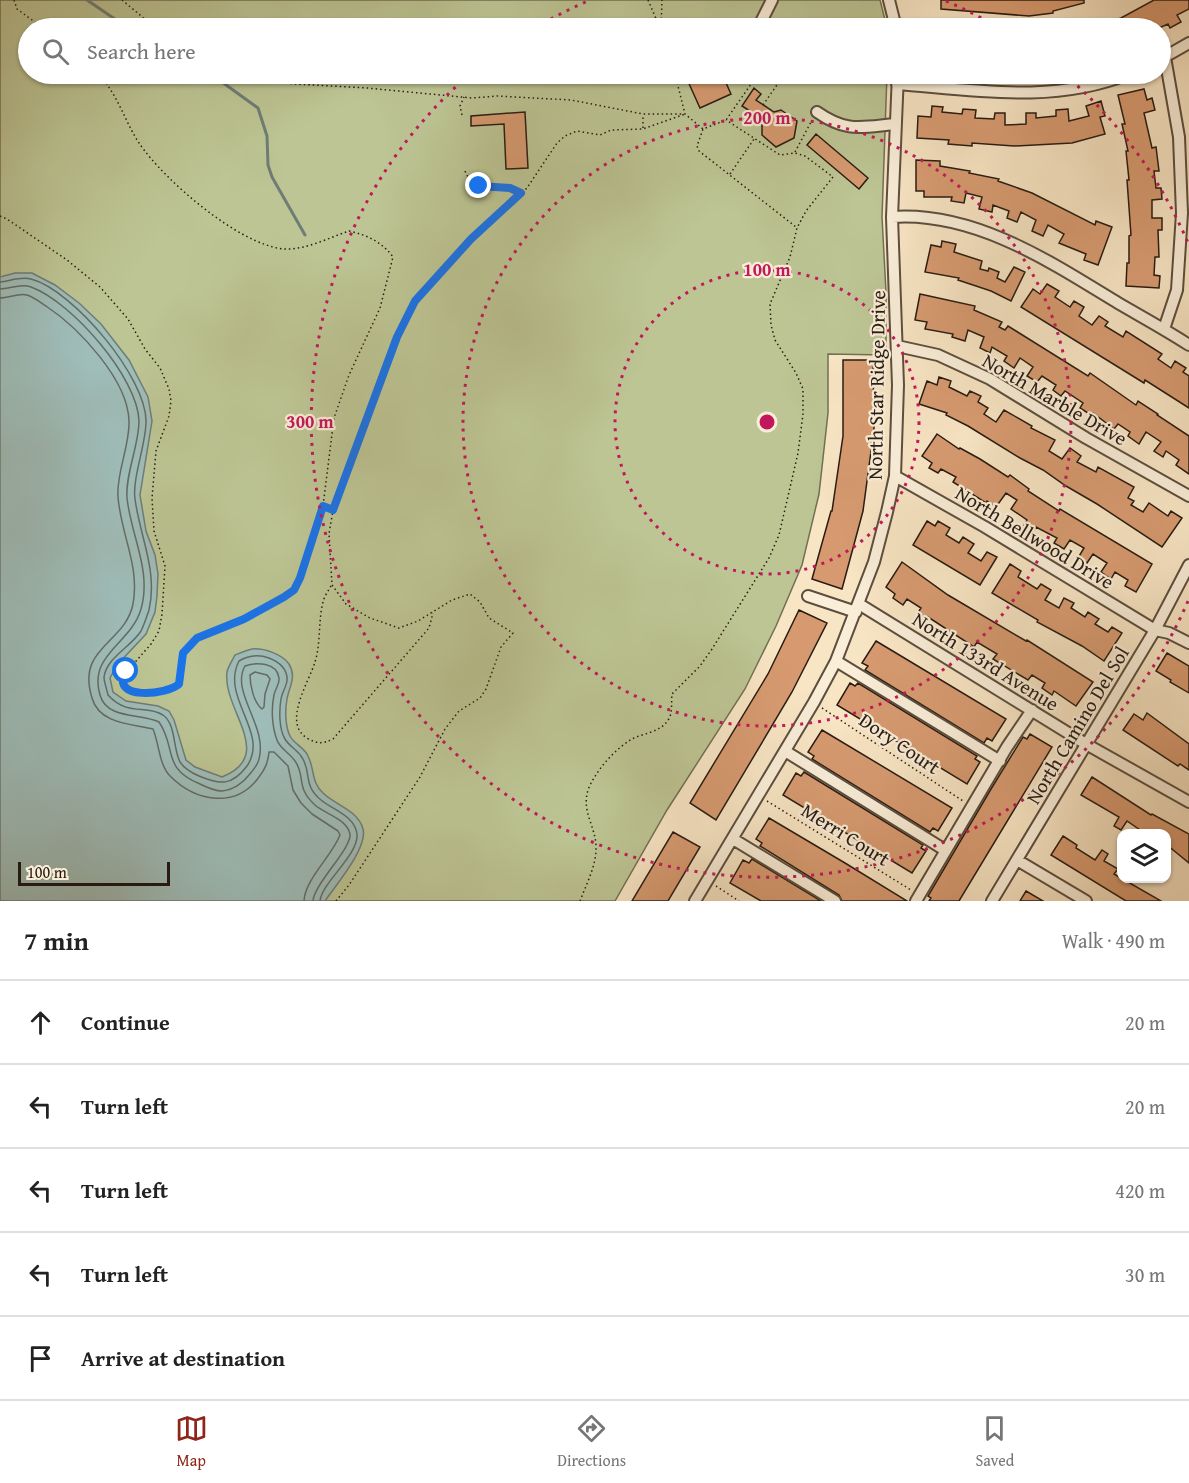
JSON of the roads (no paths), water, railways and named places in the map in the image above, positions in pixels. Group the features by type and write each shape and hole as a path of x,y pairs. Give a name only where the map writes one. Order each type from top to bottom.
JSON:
{"street":[{"path":"763,18 772,0"},
{"path":"889,0 894,18"},
{"path":"1171,53 1189,43"},
{"name":"North Star Ridge Drive","path":"695,901 836,661 874,562 895,476 898,385 892,217 897,84"},
{"path":"943,84 1035,94 1098,84"},
{"path":"1164,329 1177,290 1182,213 1179,137 1168,84"},
{"path":"817,112 843,127 896,124"},
{"path":"892,217 916,215 990,234 1048,261 1189,345"},
{"name":"North Marble Drive","path":"897,346 938,355 990,379 1086,438 1189,496"},
{"name":"North Bellwood Drive","path":"895,476 985,527 1155,630 1169,633 1189,643"},
{"name":"North Camino Del Sol","path":"992,901 1155,630 1189,565"},
{"name":"North 133rd Avenue","path":"808,596 857,608 1086,744 1189,802"},
{"path":"836,661 1000,761"},
{"path":"917,898 1032,710"},
{"path":"785,751 945,850"},
{"path":"733,839 835,901"},
{"path":"1017,860 1086,901"}],"water":[{"path":"15,273 32,273 55,285 79,303 101,324 129,360 148,397 152,421 140,495 146,531 155,555 158,574 157,596 155,612 146,634 117,665 110,678 113,692 126,701 158,706 169,711 186,760 195,767 222,777 238,768 245,757 246,744 243,730 228,687 227,672 235,655 250,649 257,649 272,652 286,660 292,673 286,708 288,732 307,753 319,789 351,812 363,829 361,846 356,856 325,901 0,901 0,277"}],"waterway":[{"path":"87,0 113,18"},
{"path":"225,84 258,108 267,136 268,165 272,177 305,235"}]}
